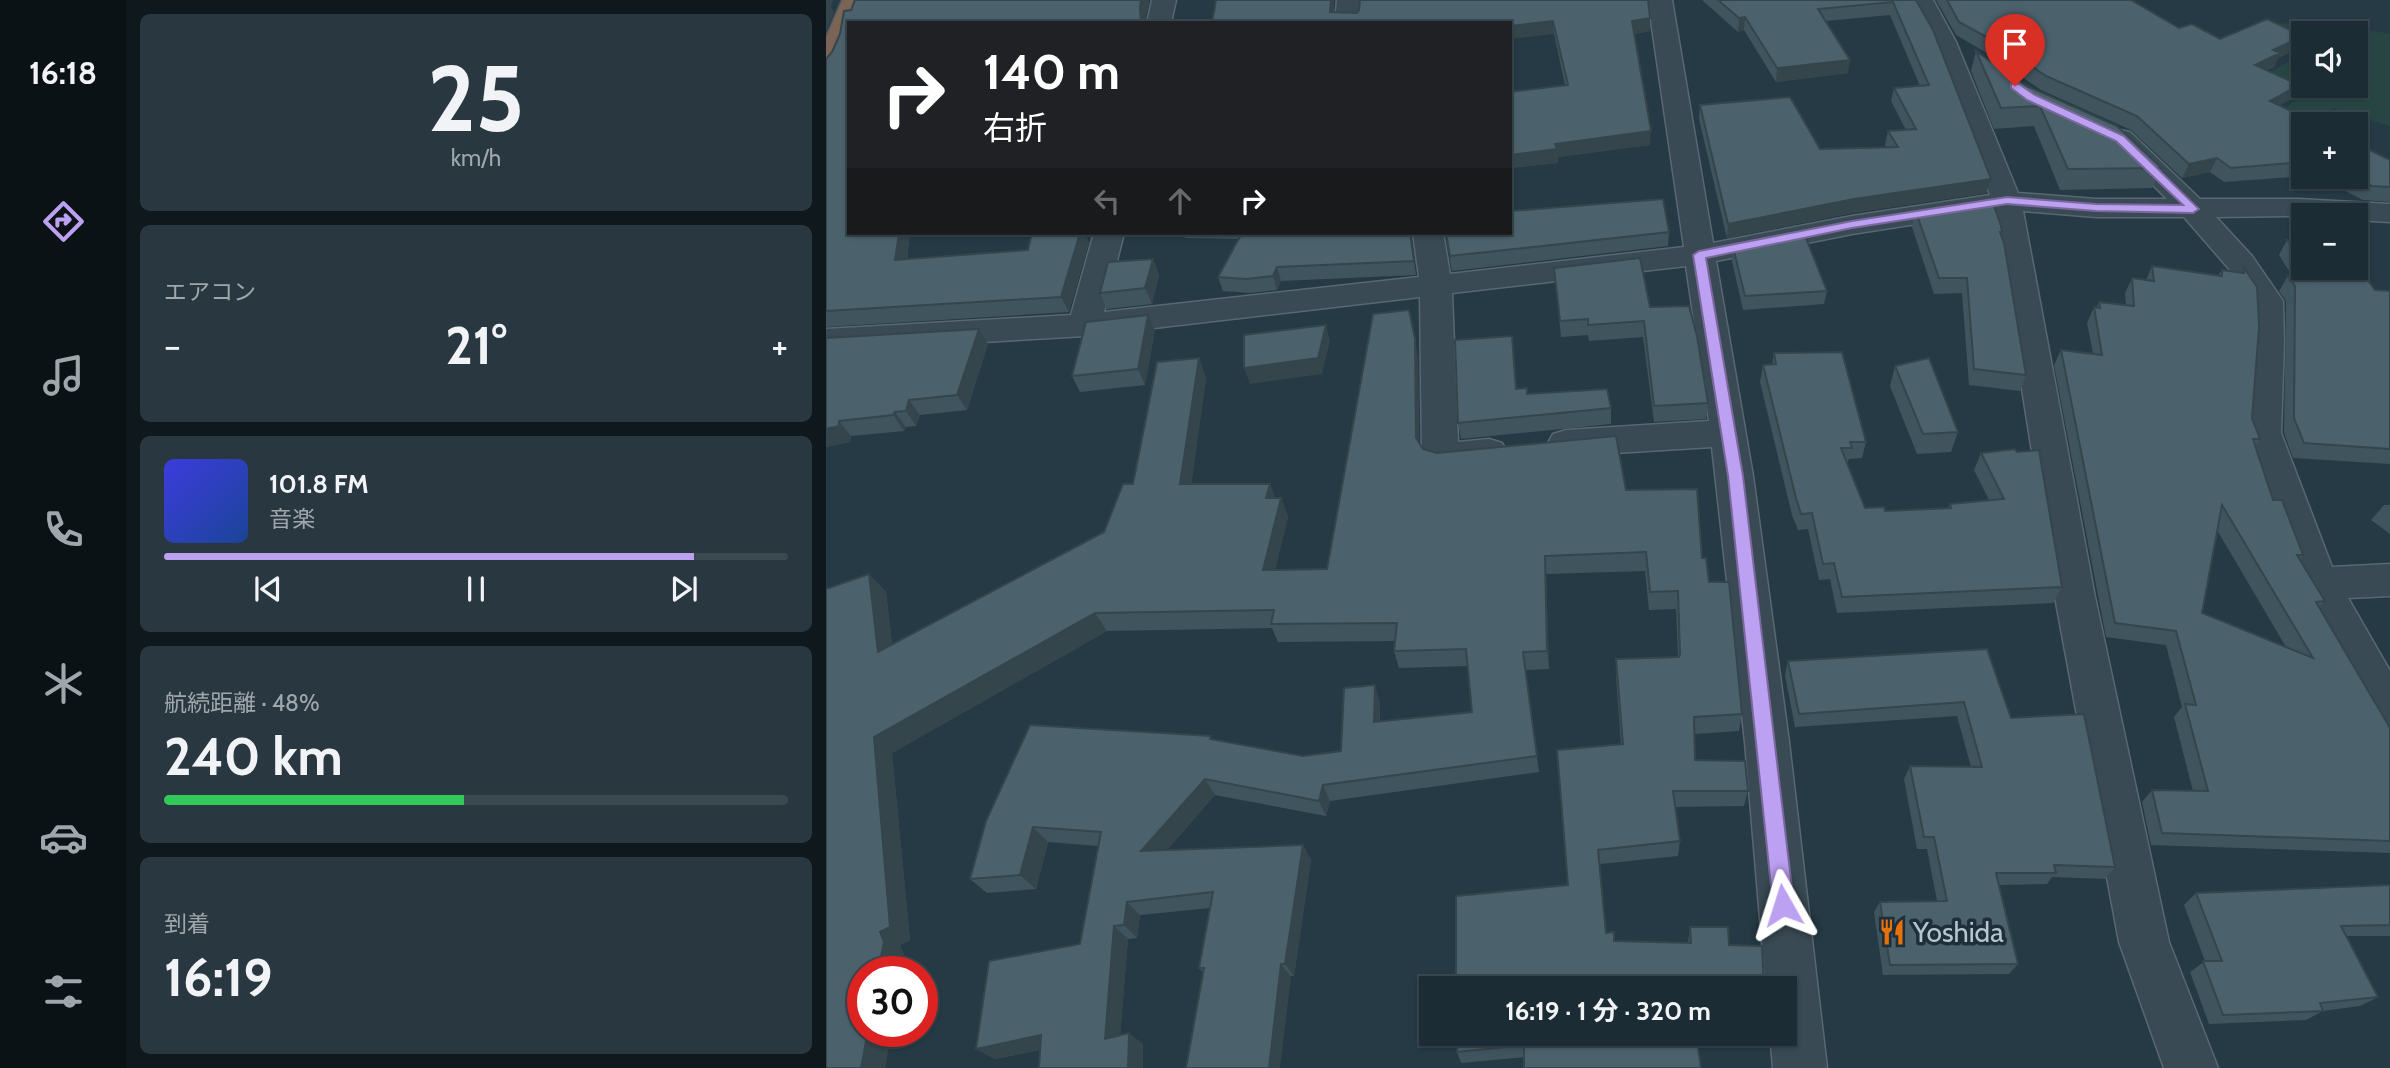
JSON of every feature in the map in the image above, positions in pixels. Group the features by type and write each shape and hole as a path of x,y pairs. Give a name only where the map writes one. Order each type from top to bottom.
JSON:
{"highway":[{"path":"826,66 854,0"}],"street":[{"path":"1159,21 1164,0"},
{"path":"1347,21 1349,0"},
{"path":"1660,0 1728,433 1767,743 1800,1068"},
{"path":"1921,0 1944,42 2007,201 2075,597 2144,942 2191,1068"},
{"path":"1944,42 1982,63"},
{"path":"2095,127 2120,138 2193,209 2241,263 2267,301 2269,342 2263,433 2319,584 2390,711"},
{"path":"826,340 1085,325 1699,255 1852,225 2007,201 2096,208 2299,208 2390,213"},
{"path":"1085,325 1108,235"},
{"path":"1428,235 1436,284 1440,457 1528,447 1728,433"},
{"path":"2319,584 2390,580"}],"green space":[{"path":"2266,23 2291,24 2291,41"},
{"path":"2368,30 2390,34 2390,126 2368,119 2368,112 2346,112 2333,108 2329,112 2291,112 2291,121 2276,117 2298,98 2368,98"},
{"path":"2291,60 2291,91 2259,79"}],"building":[{"path":"855,0 1141,0 1141,21 847,21 847,235 899,235 895,260 1028,250 1032,235 1079,235 1061,297 826,311 826,59 840,34 844,11 851,10"},
{"path":"1216,0 1331,0 1330,12 1357,13 1360,0 1648,0 1650,18 1632,21 1651,131 1555,144 1557,149 1512,155 1512,92 1568,85 1553,21 1512,26 1512,21 1212,21"},
{"path":"1718,0 1916,0 1933,30 1991,179 1854,199 1728,224 1700,105 1790,97 1820,149 1898,147 1888,131 1916,129 1894,88 1929,85 1893,2 1818,9 1850,60 1777,68 1745,17 1739,18"},
{"path":"1947,0 2131,0 2179,28 2192,24 2220,39 2267,19 2291,30 2291,42 2273,50 2280,53 2255,65 2291,81 2291,89 2270,101 2293,112 2291,163 2231,168 2217,158 2189,164 2137,116 2046,76 1996,42 1959,22"},
{"path":"1976,51 2027,86 2117,126 2162,168 2068,169 2040,106 2001,108"},
{"path":"2368,149 2390,160 2390,187 2368,184"},
{"path":"1663,199 1669,232 1450,256 1446,235 1512,235 1512,211"},
{"path":"1992,200 2001,226 2026,375 1974,369 1967,278 1939,278 1916,212"},
{"path":"1804,233 1827,291 1745,296 1733,247"},
{"path":"1241,235 1410,235 1414,261 1277,267 1273,276 1246,279 1218,277"},
{"path":"1640,258 1650,307 1689,306 1708,403 1654,406 1644,321 1588,325 1588,319 1560,321 1554,268"},
{"path":"1153,259 1145,288 1100,293 1108,262"},
{"path":"2152,266 2222,276 2222,270 2244,273 2244,268 2257,287 2259,327 2252,418 2260,439 2253,439 2273,500 2282,500 2303,555 2297,555 2325,601 2316,602 2390,728 2390,841 2162,833 2152,790 2208,791 2185,704 2196,705 2176,631 2115,623 2061,350 2102,355 2094,307 2100,308 2099,302 2134,306 2132,278 2154,281","holes":["2222,505 2313,658 2202,613"]},
{"path":"2288,276 2291,280 2368,280 2375,290 2390,291 2390,449 2304,443 2294,418 2295,286"},
{"path":"1409,310 1415,339 1416,438 1423,449 1437,453 1616,436 1626,490 1697,489 1702,558 1706,558 1709,582 1729,582 1742,714 1694,717 1695,760 1745,761 1748,791 1673,791 1680,841 1598,850 1606,933 1614,932 1614,941 1691,943 1690,927 1728,927 1729,945 1762,946 1763,976 1456,976 1456,896 1568,885 1557,750 1623,744 1616,659 1679,657 1680,654 1678,591 1650,592 1646,552 1545,556 1547,651 1523,652 1537,756 1323,785 1319,801 1205,779 1141,851 1303,845 1285,964 1281,964 1269,1068 1186,1068 1204,968 1199,968 1213,892 1127,902 1124,925 1114,926 1105,1039 1129,1033 1128,1068 1039,1068 1041,1035 976,1049 989,961 1080,944 1101,832 1033,827 1020,875 970,879 986,821 1030,725 1211,736 1210,739 1303,756 1341,751 1344,688 1375,685 1374,722 1472,712 1466,649 1394,651 1397,623 1271,624 1274,610 1095,613 874,737 890,927 880,932 884,942 881,956 847,956 847,1047 865,1047 861,1068 826,1068 826,589 869,574 878,652 1104,532 1123,484 1133,484 1157,362 1199,358 1180,484 1270,484 1266,498 1281,498 1263,570 1327,569 1373,314"},
{"path":"1148,315 1138,369 1072,376 1086,322"},
{"path":"1326,325 1318,358 1244,368 1244,335"},
{"path":"979,329 957,395 909,400 906,411 839,421 839,426 826,429 826,338"},
{"path":"1512,336 1516,389 1527,388 1527,394 1607,389 1611,408 1458,423 1455,340"},
{"path":"1842,352 1866,442 1850,442 1852,448 1841,448 1865,508 1884,507 1885,511 1951,508 1950,504 2004,499 1981,453 2015,449 2017,452 2039,450 2062,587 1842,597 1834,563 1823,564 1812,513 1801,514 1763,365 1776,364 1774,353"},
{"path":"1929,358 1958,432 1923,434 1895,366"},
{"path":"1987,649 2011,718 2084,714 2115,867 2054,865 2056,873 1996,873 2018,964 1890,965 1880,902 1947,901 1934,837 1924,837 1910,766 1982,767 1964,702 1799,714 1788,661"},
{"path":"2390,885 2390,925 2341,926 2378,997 2320,1003 2323,1011 2223,1015 2203,961 2222,961 2196,893"},
{"path":"1457,1046 1514,1046 1457,1052"},
{"path":"1524,1046 1698,1046 1701,1068 1524,1068"}],"place":[{"name":"Yoshida","path":"1892,932"}],"route":[{"path":"1783,905 1767,743 1735,476 1699,255 1852,225 2007,201 2096,208 2193,209 2120,138 2031,97 2015,86"}]}
